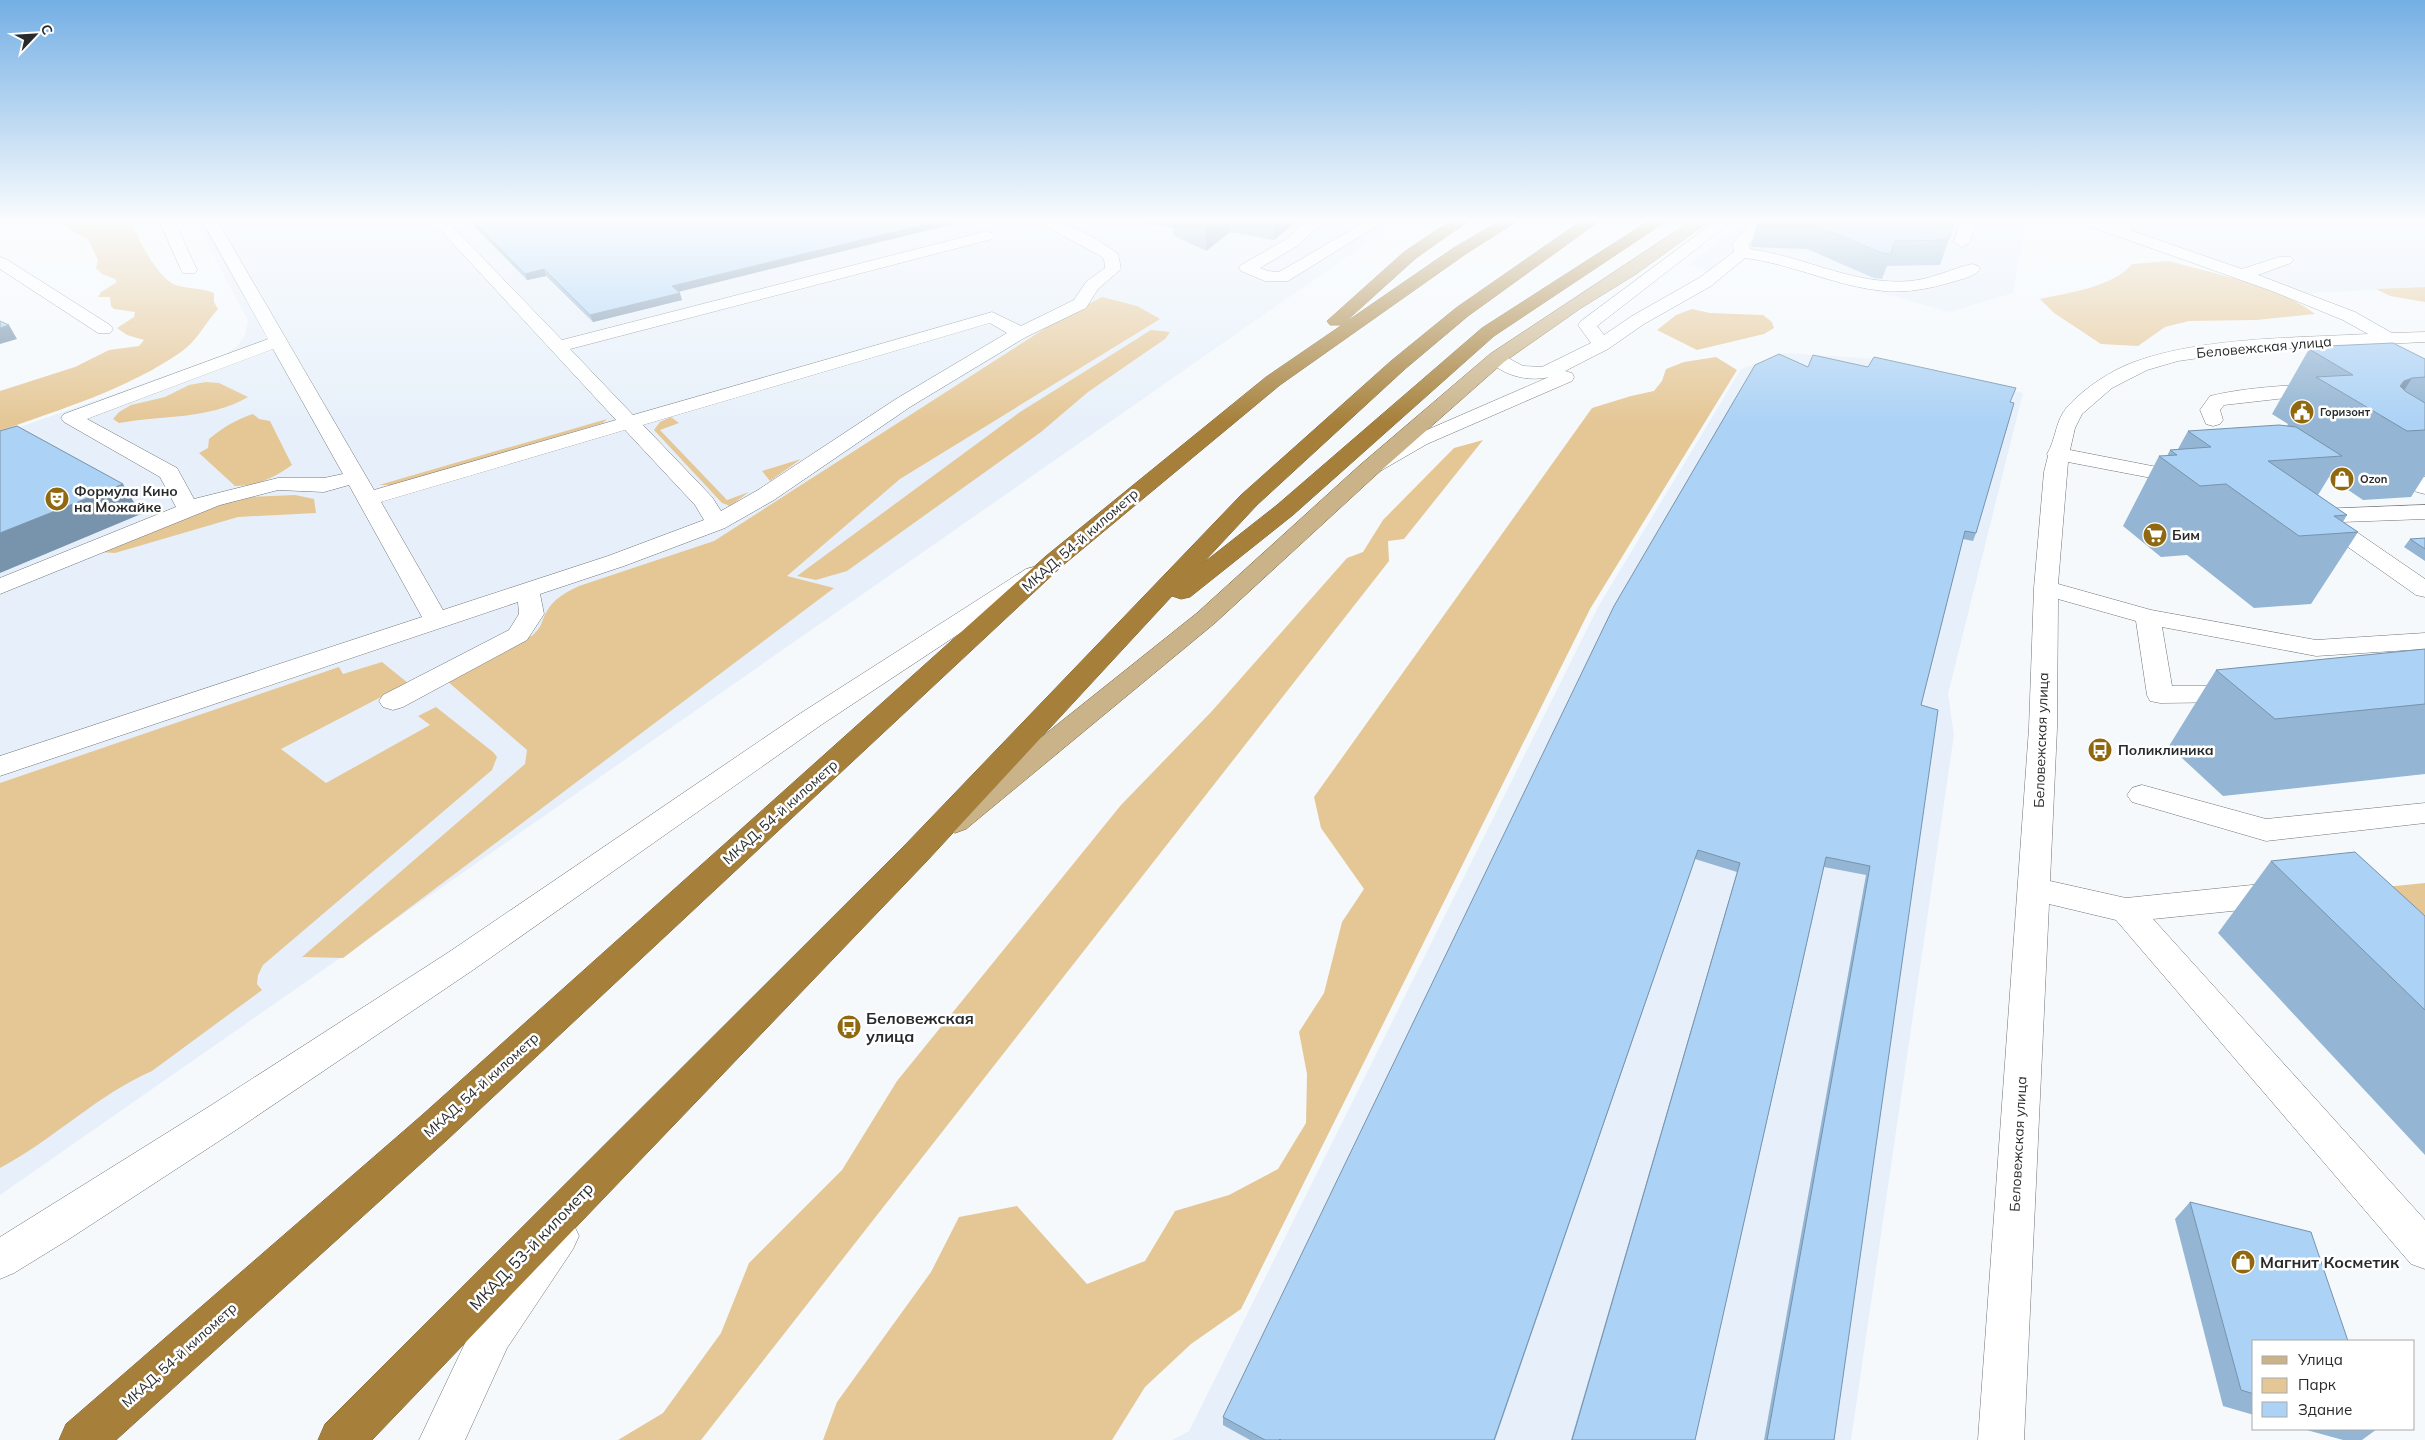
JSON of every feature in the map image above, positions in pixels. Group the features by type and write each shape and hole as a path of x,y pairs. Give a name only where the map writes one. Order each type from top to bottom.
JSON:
{"highway":[{"path":"1273,381 1370,289"},
{"name":"МКАД, 54-й километр","path":"82,1440 434,1128 1054,561 1273,381 1405,289"},
{"path":"915,854 1249,500 1398,365 1462,312 1494,289"},
{"path":"1105,652 1285,510 1488,332 1554,289"},
{"name":"МКАД, 53-й километр","path":"342,1440 915,854"}],"main road":[{"path":"915,854 1074,727 1206,618 1368,470 1497,358 1600,289"}],"street":[{"path":"42,289 104,329"},
{"path":"245,289 279,341 436,619"},
{"path":"503,289 704,502 717,522"},
{"path":"558,347 781,289"},
{"path":"0,766 436,619 616,561 717,522 766,495 903,403 1020,333 1080,304 1090,289"},
{"path":"1602,345 1587,325 1634,289"},
{"path":"1497,358 1518,371 1542,373 1602,345 1638,320 1692,289"},
{"path":"2283,289 2349,316 2389,339"},
{"path":"368,499 992,317 1020,333"},
{"name":"Беловежская улица","path":"2001,1440 2043,728 2046,588 2057,454 2065,428 2074,411 2089,396 2122,374 2140,366 2177,356 2221,349 2295,343 2425,337"},
{"path":"188,508 169,473 71,418 279,341"},
{"path":"2295,343 2325,362"},
{"path":"1368,470 1420,440 1564,378 1583,366 1602,345"},
{"path":"2213,420 2210,410 2217,400 2238,396 2345,387"},
{"path":"2425,448 2371,452 2425,487"},
{"path":"2057,454 2204,481"},
{"path":"0,587 188,508 278,484 324,485 355,477"},
{"path":"2425,512 2312,510 2425,590"},
{"path":"0,1259 52,1228 215,1123 461,961 811,719 1054,561"},
{"path":"2046,588 2148,617 2316,648 2425,641"},
{"path":"393,701 518,635 531,619 533,606 526,591"},
{"path":"2148,617 2160,695 2258,694"},
{"path":"2142,795 2266,830 2425,813"},
{"path":"2034,889 2126,910 2310,891"},
{"path":"2126,910 2425,1250"},
{"path":"442,1440 492,1333 605,1171"}],"shaded area":[{"path":"231,289 1301,289 0,1195 0,434 225,355 238,345 245,335 248,320"},
{"path":"1868,289 2014,289 2013,293 1949,312"},
{"path":"2270,289 2397,289 2284,294"},
{"path":"1785,353 1875,359 2023,393 1948,694 1954,735 1851,1440 1172,1440 1189,1431 1598,607 1741,369"}],"green space":[{"path":"105,289 200,289 214,293 214,302 218,309 187,347 161,365 94,397 0,431 0,391 75,367 109,350 139,346 144,340 127,335 117,328 134,317 135,312 114,309 111,306 110,297 98,297"},
{"path":"2084,289 2267,289 2282,295 2315,314 2256,320 2189,321 2165,327 2138,346 2101,344 2054,313 2040,299"},
{"path":"2376,289 2425,289 2425,302 2390,296"},
{"path":"1102,297 1137,306 1160,319 900,479 787,576 834,588 343,958 302,957 525,764 527,750 447,681 533,635 550,606 565,593 579,586 714,541 1058,320"},
{"path":"1692,309 1710,313 1763,315 1772,322 1774,328 1764,334 1697,350 1657,330 1676,315"},
{"path":"1151,330 1170,332 1165,339 1088,392 1041,432 847,571 816,580 797,576 1020,412"},
{"path":"1716,357 1737,370 1590,609 1241,1309 1191,1344 1145,1387 1112,1440 823,1440 837,1402 931,1272 959,1217 1017,1206 1087,1284 1145,1261 1175,1211 1229,1195 1278,1169 1306,1123 1307,1074 1299,1032 1324,993 1342,922 1364,889 1321,828 1314,797 1592,408 1654,391 1662,381 1666,369 1684,362"},
{"path":"206,382 219,383 248,397 217,410 185,416 119,423 113,419 119,412 131,405 165,397 189,385"},
{"path":"253,414 259,419 270,421 292,465 279,474 265,480 251,485 235,486 199,453 208,448 209,439 219,431 235,421"},
{"path":"671,417 679,423 660,430 727,500 749,492 730,506 722,503 654,430 660,422"},
{"path":"607,419 603,423 394,485 379,485"},
{"path":"1483,440 1404,539 1388,541 1389,561 701,1440 618,1440 663,1413 721,1333 749,1263 842,1170 897,1081 1121,805 1212,711 1347,558 1363,552 1383,520 1454,448"},
{"path":"801,459 770,481 762,471"},
{"path":"295,495 314,499 316,513 238,517 115,553 98,552 202,509 250,497"},
{"path":"382,662 408,683 281,749 326,783 430,725 418,716 436,707 493,752 497,757 492,770 263,965 258,975 257,984 262,990 152,1071 112,1092 19,1157 0,1168 0,783 339,667 343,674"},
{"path":"2425,883 2425,923 2385,887"}],"building":[{"path":"564,289 676,289 680,293 590,315"},
{"path":"0,321 9,325 0,328"},
{"path":"2393,343 2425,359 2425,377 2412,378 2404,381 2400,386 2425,403 2425,430 2407,431 2316,377 2353,375 2309,349 2332,348 2327,346"},
{"path":"1779,354 1808,367 1813,355 1868,367 1874,357 2016,388 2010,402 2014,403 1976,533 1965,531 1921,705 1938,710 1834,1440 1767,1440 1870,866 1826,857 1695,1440 1572,1440 1740,863 1698,850 1494,1440 1265,1440 1223,1417 1614,606 1755,365"},
{"path":"2279,425 2296,427 2342,456 2268,461 2347,515 2334,516 2358,532 2299,536 2226,484 2200,486 2159,456 2177,455 2170,450 2211,447 2188,431"},
{"path":"17,426 123,484 0,533 0,431"},
{"path":"2425,538 2425,549 2410,539"},
{"path":"2425,649 2425,704 2275,719 2216,670"},
{"path":"2355,852 2425,916 2425,1010 2271,861"},
{"path":"2190,1202 2311,1232 2348,1340 2252,1340 2252,1393 2241,1390"}],"place":[{"name":"Горизонт","path":"2302,412"},
{"name":"Ozon","path":"2342,479"},
{"name":"Формула Кино на Можайке","path":"57,499"},
{"name":"Бим","path":"2155,535"},
{"name":"Поликлиника","path":"2100,750"},
{"name":"Беловежская улица","path":"849,1027"},
{"name":"Магнит Косметик","path":"2243,1262"}]}
